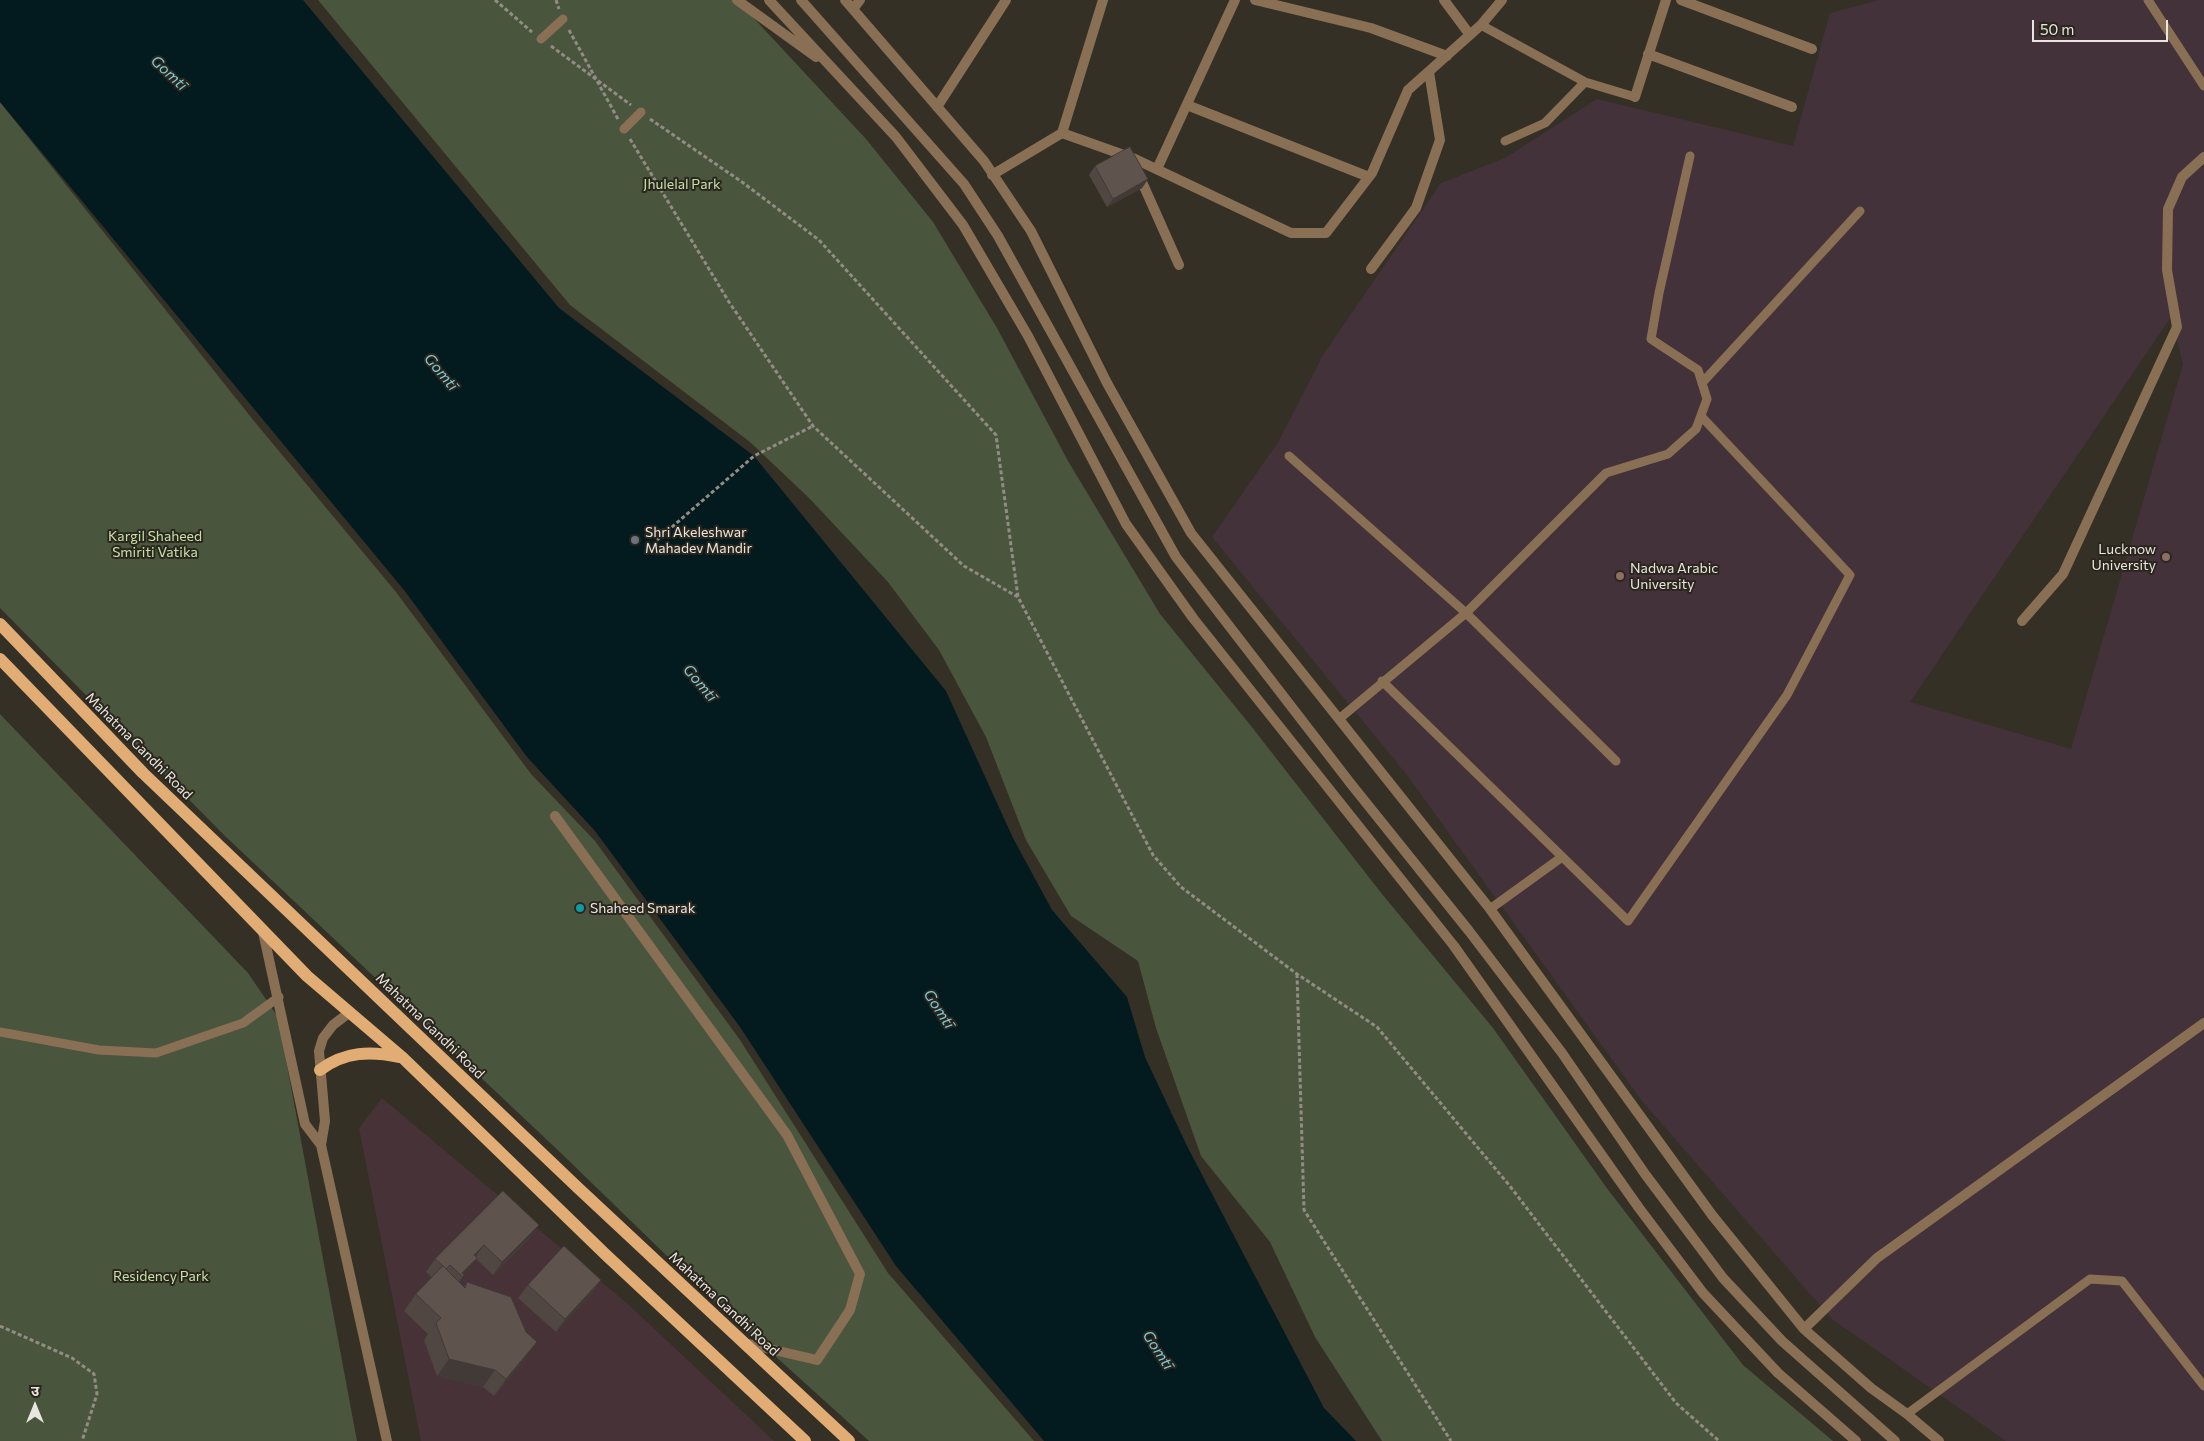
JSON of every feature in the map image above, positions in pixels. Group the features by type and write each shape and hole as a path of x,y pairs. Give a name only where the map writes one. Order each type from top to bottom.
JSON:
{"main road":[{"name":"Mahatma Gandhi Road","path":"0,624 143,773 576,1186 848,1441"},
{"path":"0,659 263,932 308,976 403,1058 605,1254 805,1441"},
{"path":"320,1070 330,1062 348,1055 364,1052 403,1058"}],"street":[{"path":"737,0 835,71"},
{"path":"770,0 896,136 963,225 1028,336 1126,524 1193,618 1454,946 1639,1208 1703,1293 1778,1373 1856,1441"},
{"path":"801,0 964,184 998,236 1176,557 1345,776 1481,946 1562,1053 1645,1174 1723,1278 1782,1341 1896,1441"},
{"path":"845,0 984,161 1031,231 1107,383 1191,533 1490,910 1712,1215 1804,1329 1871,1388 1907,1414 1939,1441"},
{"path":"853,9 860,0"},
{"path":"937,107 1006,0"},
{"path":"992,175 1062,133 1103,0"},
{"path":"1157,169 1236,0"},
{"path":"1444,0 1470,35"},
{"path":"1062,133 1135,159 1291,233 1326,233 1369,177 1408,90 1481,25 1502,0"},
{"path":"1635,97 1666,0"},
{"path":"1681,0 1812,49"},
{"path":"1262,1 1371,28 1447,56"},
{"path":"1648,54 1792,107"},
{"path":"1371,269 1416,208 1440,140 1429,72"},
{"path":"1187,105 1369,177"},
{"path":"2022,621 2063,574 2177,327 2167,270 2168,209 2182,177 2204,158"},
{"path":"1135,159 1139,175 1179,266"},
{"path":"555,816 787,1135 860,1274 850,1310 817,1360 744,1343"},
{"path":"263,932 305,1124 321,1145"},
{"path":"350,1012 333,1025 323,1038 319,1051 325,1121 321,1145 387,1441"},
{"path":"1804,1329 1877,1258 2204,1023"}],"lane":[{"path":"2148,0 2204,86"},
{"path":"542,39 563,19"},
{"path":"1481,25 1585,82 1635,97"},
{"path":"1505,141 1545,123 1585,82"},
{"path":"624,129 641,112"},
{"path":"1339,719 1382,681 1466,613 1606,473 1668,454 1696,429 1707,399 1698,370 1651,338 1659,293 1690,156"},
{"path":"1702,383 1860,211"},
{"path":"1382,681 1628,921 1787,695 1850,575 1701,416"},
{"path":"1288,456 1466,613 1616,761"},
{"path":"1490,910 1562,857"},
{"path":"0,1032 99,1050 156,1054 243,1023 278,997"},
{"path":"1907,1414 2090,1279 2122,1280 2204,1386"}],"path":[{"path":"495,0 596,81 742,182 819,240 996,435 1014,555 1018,597 1153,855 1181,887 1297,974 1376,1027 1509,1185 1676,1403 1719,1441"},
{"path":"556,0 563,19 624,129 729,302 813,426 964,566 1018,597"},
{"path":"657,540 754,456 813,426"},
{"path":"1297,974 1304,1210 1451,1441"},
{"path":"0,1326 72,1358 94,1374 97,1394 82,1441"}],"shaded area":[{"name":"Nadwa Arabic University","path":"1880,0 2204,0 2204,1441 2006,1441 1832,1319 1642,1101 1407,775 1212,537 1279,441 1323,355 1441,183 1505,158 1597,99 1793,146 1830,13","holes":["2171,317 2183,364 2071,749 1910,702"]},
{"path":"382,1098 630,1306 774,1441 421,1441 359,1128"}],"green space":[{"name":"Jhulelal Park","path":"318,0 737,0 866,139 933,222 997,328 1068,461 1160,614 1251,726 1382,894 1493,1028 1606,1187 1743,1365 1833,1441 1382,1441 1315,1337 1270,1242 1201,1156 1156,1028 1138,961 1071,916 1026,840 986,737 939,650 888,582 810,499 750,442 570,305"},
{"name":"Kargil Shaheed Smiriti Vatika","path":"0,102 254,421 396,592 531,774 595,841 740,1040 888,1273 1034,1441 869,1441 701,1289 564,1156 224,835 0,608"},
{"name":"Residency Park","path":"0,714 248,973 278,1017 357,1441 0,1441"}],"water":[{"name":"Gomtī","path":"0,0 303,0 559,308 754,456 946,691 1013,838 1052,910 1127,997 1145,1057 1187,1146 1324,1408 1356,1441 1044,1441 896,1266 740,1027 595,831 527,757 404,590 0,102"}],"building":[{"path":"1130,147 1148,179 1113,199 1095,166"},
{"path":"503,1191 539,1225 502,1262 484,1245 474,1255 477,1258 462,1273 463,1277 450,1265 446,1269 435,1259"},
{"path":"564,1246 601,1280 565,1319 528,1285"},
{"path":"443,1266 465,1288 467,1282 511,1297 526,1332 537,1342 506,1379 495,1370 449,1359 436,1323 441,1318 416,1294"}],"place":[{"name":"Shri Akeleshwar Mahadev Mandir","path":"635,540"},
{"name":"Lucknow University","path":"2166,557"},
{"name":"Nadwa Arabic University","path":"1620,576"},
{"name":"Shaheed Smarak","path":"580,908"}]}
